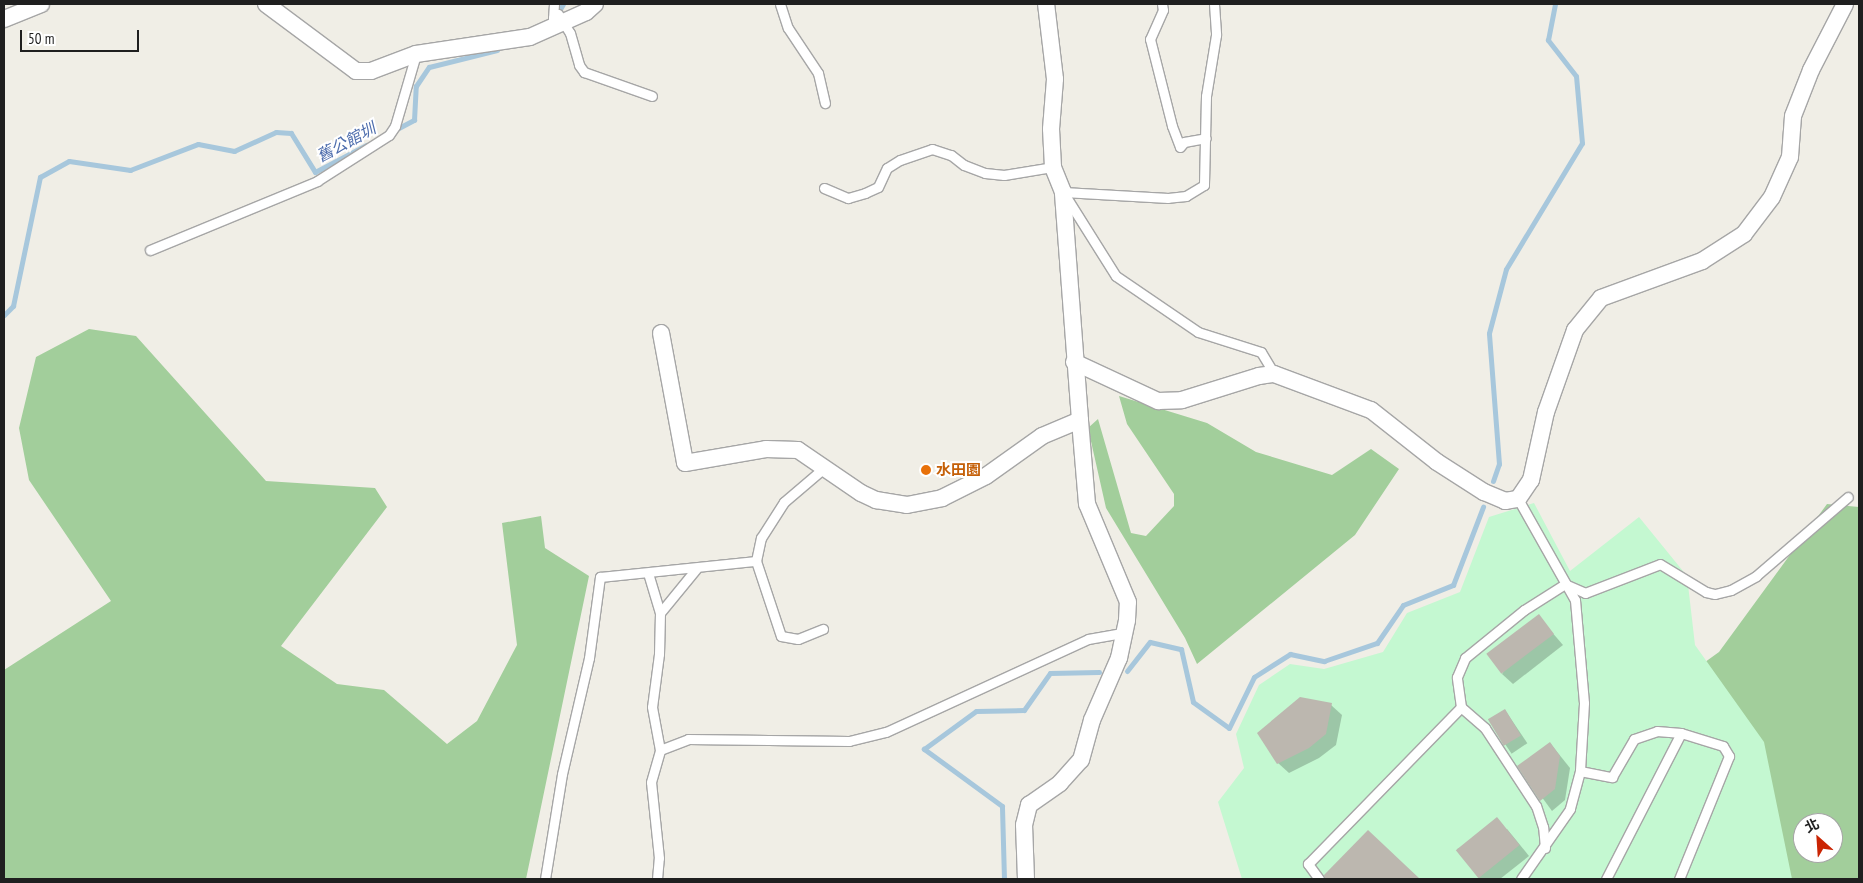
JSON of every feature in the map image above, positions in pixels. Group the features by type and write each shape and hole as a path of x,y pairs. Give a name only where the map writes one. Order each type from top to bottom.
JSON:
{"street":[{"path":"4,19 41,4"},
{"path":"266,4 356,71 372,71 416,54 530,37 586,12 595,4"},
{"path":"1026,879 1024,825 1029,805 1060,783 1081,760 1092,720 1119,658 1128,602 1087,504 1074,362 1063,192 1053,167 1051,129 1055,79 1046,4"},
{"path":"1074,362 1158,401 1182,400 1259,376 1274,374 1371,410 1437,462 1484,492 1505,501 1518,499 1531,480 1546,412 1574,330 1601,298 1702,261 1744,234 1772,196 1790,157 1793,116 1845,4"},
{"path":"661,333 686,463 766,449 798,450 876,500 907,505 942,498 986,476 1042,436 1080,420"}],"lane":[{"path":"554,4 552,18 558,14 570,33 579,65 584,72 652,96"},
{"path":"780,4 788,28 818,73 825,103"},
{"path":"1162,4 1163,10 1150,39 1172,126 1180,147 1184,142 1206,138"},
{"path":"1063,192 1186,196 1204,185 1206,96 1216,35 1215,7 1206,4"},
{"path":"150,250 308,185 389,135 395,126 416,54"},
{"path":"824,188 848,198 865,193 878,187 888,168 900,160 932,149 951,155 964,165 985,173 1004,175 1053,167"},
{"path":"1063,192 1116,276 1198,332 1261,352 1274,374"},
{"path":"823,628 798,640 780,636 756,561 761,538 784,502 824,468"},
{"path":"1565,584 1585,593 1660,564 1706,592 1722,593 1756,576 1848,497"},
{"path":"1518,499 1575,600 1584,703 1580,772 1570,809 1545,848 1521,879"},
{"path":"546,879 562,774 589,658 600,578 756,561"},
{"path":"660,613 696,569"},
{"path":"648,573 660,613 659,654 652,707 660,750 651,782 658,858 657,879"},
{"path":"1545,848 1543,827 1536,806 1485,728 1461,707 1457,677 1465,658 1524,610 1565,584"},
{"path":"660,750 688,739 849,741 886,732 1088,639 1123,633"},
{"path":"1319,879 1308,864 1461,707"},
{"path":"1580,772 1612,777 1634,739 1656,730 1680,733 1723,746 1729,756 1679,879"},
{"path":"1606,879 1680,733"}],"green space":[{"path":"89,329 136,336 266,481 375,488 387,507 281,646 337,684 384,690 447,744 477,721 517,645 502,523 541,516 545,548 589,576 526,879 4,879 4,670 111,601 29,480 19,428 36,357"},
{"path":"1119,396 1207,423 1256,452 1332,475 1371,449 1399,469 1355,535 1197,664 1185,638 1106,508 1088,428 1098,419 1131,533 1146,536 1174,506 1174,494 1127,424"},
{"path":"1534,503 1570,571 1639,517 1687,576 1695,645 1764,742 1792,879 1242,879 1218,802 1244,768 1236,734 1259,685 1290,664 1324,669 1383,652 1407,613 1460,592 1489,517"},
{"path":"1827,504 1859,507 1859,879 1628,879 1619,724 1719,652"}],"building":[{"path":"1539,614 1554,634 1501,674 1486,654"},
{"path":"1300,697 1332,703 1326,734 1309,748 1277,764 1257,733"},
{"path":"1505,709 1521,736 1504,746 1488,719"},
{"path":"1550,742 1560,756 1555,789 1540,801 1517,766"},
{"path":"1497,817 1520,845 1478,878 1456,850"},
{"path":"1368,830 1420,879 1325,879 1324,875"}],"waterway":[{"name":"舊公館圳","path":"556,16 563,4"},
{"path":"1493,481 1499,464 1489,333 1506,269 1582,143 1576,76 1548,40 1555,4"},
{"name":"舊公館圳","path":"393,131 414,120 416,86 429,67 497,50"},
{"name":"舊公館圳","path":"4,315 13,306 40,177 69,161 130,170 198,144 234,151 276,132 291,133 315,172 366,145"},
{"path":"1127,671 1150,642 1181,649 1193,702 1229,728 1254,677 1290,654 1324,661 1377,643 1403,605 1453,585 1483,507"},
{"path":"1004,879 1002,806 924,749 976,711 1024,710 1050,673 1099,672"}],"place":[{"name":"水田園","path":"926,470"}]}
